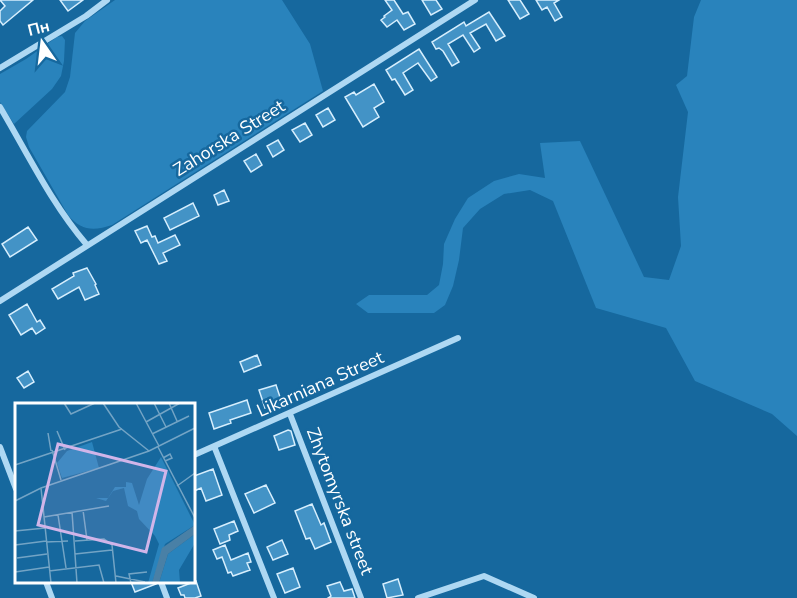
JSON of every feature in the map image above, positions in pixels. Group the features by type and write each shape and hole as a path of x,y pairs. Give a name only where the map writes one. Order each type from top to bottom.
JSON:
{"street":[{"path":"0,68 86,16 107,0"},
{"name":"Zahorska Street","path":"0,301 474,0"},
{"path":"0,107 67,222 87,245"},
{"name":"Likarniana Street","path":"195,455 458,338"},
{"name":"Zhytomyrska street","path":"290,414 362,598"},
{"path":"213,446 274,598"},
{"path":"0,447 15,486"},
{"path":"418,598 484,576 534,598"},
{"path":"46,583 52,598"},
{"path":"161,583 167,598"}],"shaded area":[{"path":"115,0 282,0 310,44 323,91 112,225 94,229 83,227 68,215 29,147 26,137 27,131 65,92 70,77 75,33 85,21"},
{"path":"701,0 797,0 797,436 772,414 695,381 666,328 596,308 553,201 530,190 504,194 480,209 463,228 453,286 445,305 434,313 368,313 356,304 369,295 427,295 439,285 444,244 455,219 468,198 494,181 519,174 545,178 540,143 580,141 644,277 669,280 681,246 678,197 688,112 676,85 687,76 694,17"},
{"path":"62,36 65,40 61,76 52,89 14,124 0,102 0,74"}],"building":[{"path":"0,0 33,0 3,25 0,21 0,11 5,6"},
{"path":"60,0 83,0 68,11"},
{"path":"385,0 394,0 403,14 408,12 415,24 404,30 397,20 387,27 381,20 392,10"},
{"path":"422,0 436,0 442,9 431,15"},
{"path":"508,0 520,0 529,14 520,19"},
{"path":"536,0 559,0 554,3 562,17 555,21 547,7 542,10"},
{"path":"489,12 505,36 496,41 486,24 470,33 480,48 474,52 463,35 448,44 459,62 452,66 443,51 436,49 432,42 464,22 466,26"},
{"path":"419,49 437,77 431,81 418,63 403,73 413,90 405,95 386,70"},
{"path":"374,84 384,102 374,108 379,117 363,127 345,97 354,92 356,95"},
{"path":"328,108 335,120 323,127 316,115"},
{"path":"305,123 312,135 300,142 292,130"},
{"path":"278,140 284,150 273,157 267,146"},
{"path":"256,154 262,165 251,172 244,161"},
{"path":"224,190 229,201 218,205 214,195"},
{"path":"193,203 199,216 170,230 164,218"},
{"path":"147,226 158,243 175,235 180,245 163,253 167,261 159,264 147,240 141,243 135,231"},
{"path":"28,227 37,240 10,257 2,244"},
{"path":"87,268 99,294 85,300 79,287 58,299 52,289 74,276 73,273"},
{"path":"27,304 37,322 40,320 45,328 36,334 32,328 21,335 9,315"},
{"path":"257,355 261,365 244,372 240,362"},
{"path":"28,371 34,382 24,388 17,378"},
{"path":"276,385 282,403 265,408 259,390"},
{"path":"247,400 251,413 230,420 231,423 214,429 209,413"},
{"path":"288,430 291,431 295,445 279,450 274,436"},
{"path":"213,469 222,495 206,501 201,488 195,491 195,476"},
{"path":"266,485 275,503 254,513 245,494"},
{"path":"312,504 321,525 324,523 331,542 315,549 310,538 306,539 295,511"},
{"path":"234,521 238,531 229,535 230,540 220,544 214,529"},
{"path":"282,540 288,554 273,560 267,547"},
{"path":"225,545 231,560 248,553 251,562 247,563 250,570 233,576 231,572 228,573 222,557 217,559 213,550"},
{"path":"293,568 300,587 285,593 277,574"},
{"path":"398,579 403,595 387,598 383,584"},
{"path":"195,581 201,596 185,598 181,595 178,588"},
{"path":"340,582 344,591 352,589 355,598 328,598 331,596 327,586"},
{"path":"131,583 156,583 156,584 135,592"}]}
